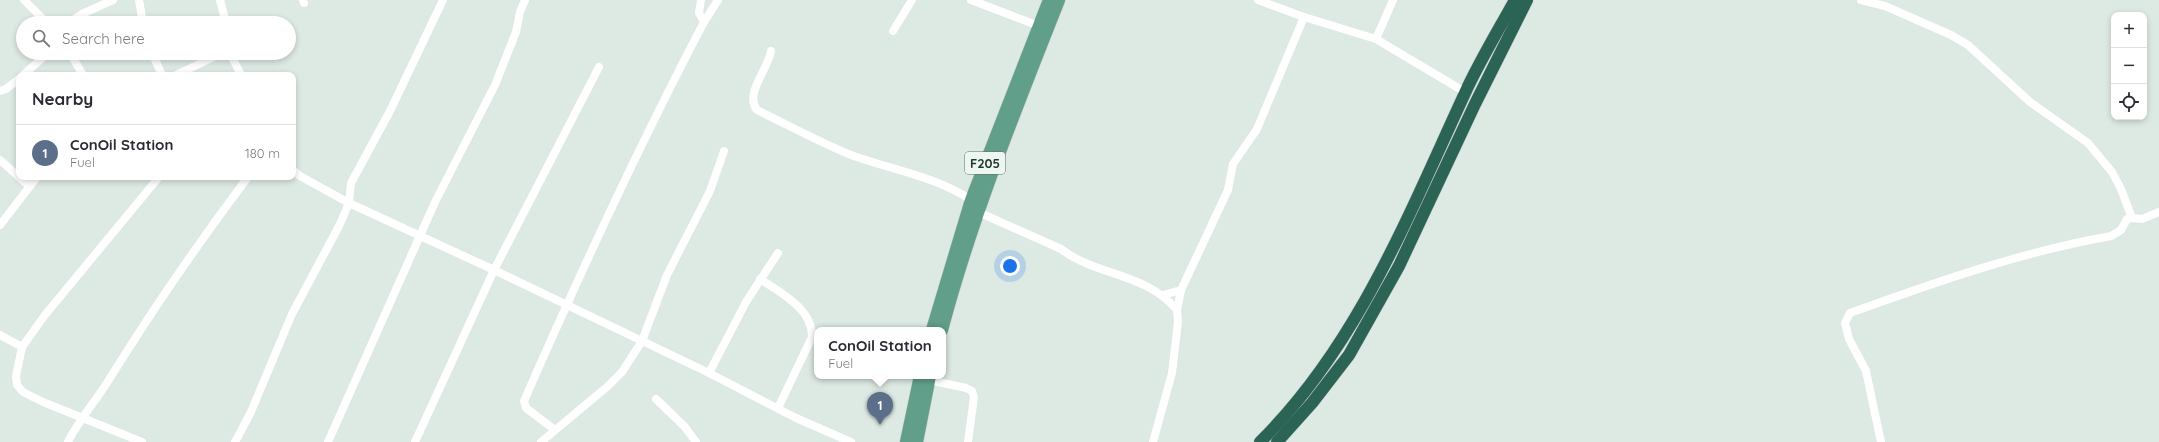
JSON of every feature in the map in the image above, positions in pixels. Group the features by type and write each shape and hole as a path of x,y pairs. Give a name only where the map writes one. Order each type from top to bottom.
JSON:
{"highway":[{"path":"1260,442 1283,420 1338,348 1387,264 1465,92 1515,0"},
{"path":"1277,442 1312,403 1349,355 1399,266 1475,104 1527,0"}],"main road":[{"name":"F205","path":"933,327 971,200 1049,0"},
{"name":"F205","path":"943,327 964,252 978,212 1059,0"},
{"path":"906,442 926,379"},
{"path":"917,442 927,379"}],"street":[{"path":"24,0 40,16"},
{"path":"79,16 113,0"},
{"path":"140,0 142,16"},
{"path":"220,0 224,16"},
{"path":"235,442 250,414 292,314 339,226 349,203 351,182 390,111 443,0"},
{"path":"328,442 435,202 494,85 516,32 521,8 525,0"},
{"path":"701,0 699,14 704,22"},
{"path":"556,430 526,408 524,401 566,305 662,101 704,22 718,0"},
{"path":"893,31 912,0"},
{"path":"971,0 1039,26"},
{"path":"1258,0 1304,17 1376,39 1465,92"},
{"path":"1376,39 1393,0"},
{"path":"1861,0 1885,6 1951,35 1968,45 2030,102 2092,147 2115,178 2132,218"},
{"path":"1153,442 1172,373 1178,322 1177,310 1181,290 1228,190 1234,164 1256,129 1304,17"},
{"path":"770,51 769,62 756,87 752,99 753,105 757,110 851,154 954,189 971,200"},
{"path":"26,72 40,60"},
{"path":"74,60 81,72"},
{"path":"155,60 161,72"},
{"path":"182,72 207,60"},
{"path":"234,60 240,72"},
{"path":"415,442 494,270 599,67"},
{"path":"0,91 6,89 16,81"},
{"path":"541,442 590,403 613,382 622,372 642,342 667,275 710,191 724,151"},
{"path":"0,160 16,174"},
{"path":"296,173 349,203 494,270 851,442"},
{"path":"22,180 29,186"},
{"path":"0,225 34,180"},
{"path":"142,442 84,417 43,402 23,392 18,385 16,376 22,347 45,315 157,180"},
{"path":"68,442 76,427 92,406 148,318 246,180"},
{"path":"978,212 1062,249 1073,258 1151,287 1163,295 1177,310"},
{"path":"1881,442 1866,372 1849,339 1845,323 1850,312 1941,280 2011,259 2111,236 2121,230 2127,219 2142,219 2159,212"},
{"path":"709,373 732,326 778,253"},
{"path":"760,280 790,299 809,319 812,329 812,337 778,408"},
{"path":"1163,295 1181,290"},
{"path":"0,335 22,347"},
{"path":"934,379 972,391 974,397 968,442"},
{"path":"656,399 684,426 696,442"}],"place":[{"name":"ConOil Station","path":"880,425"}]}
